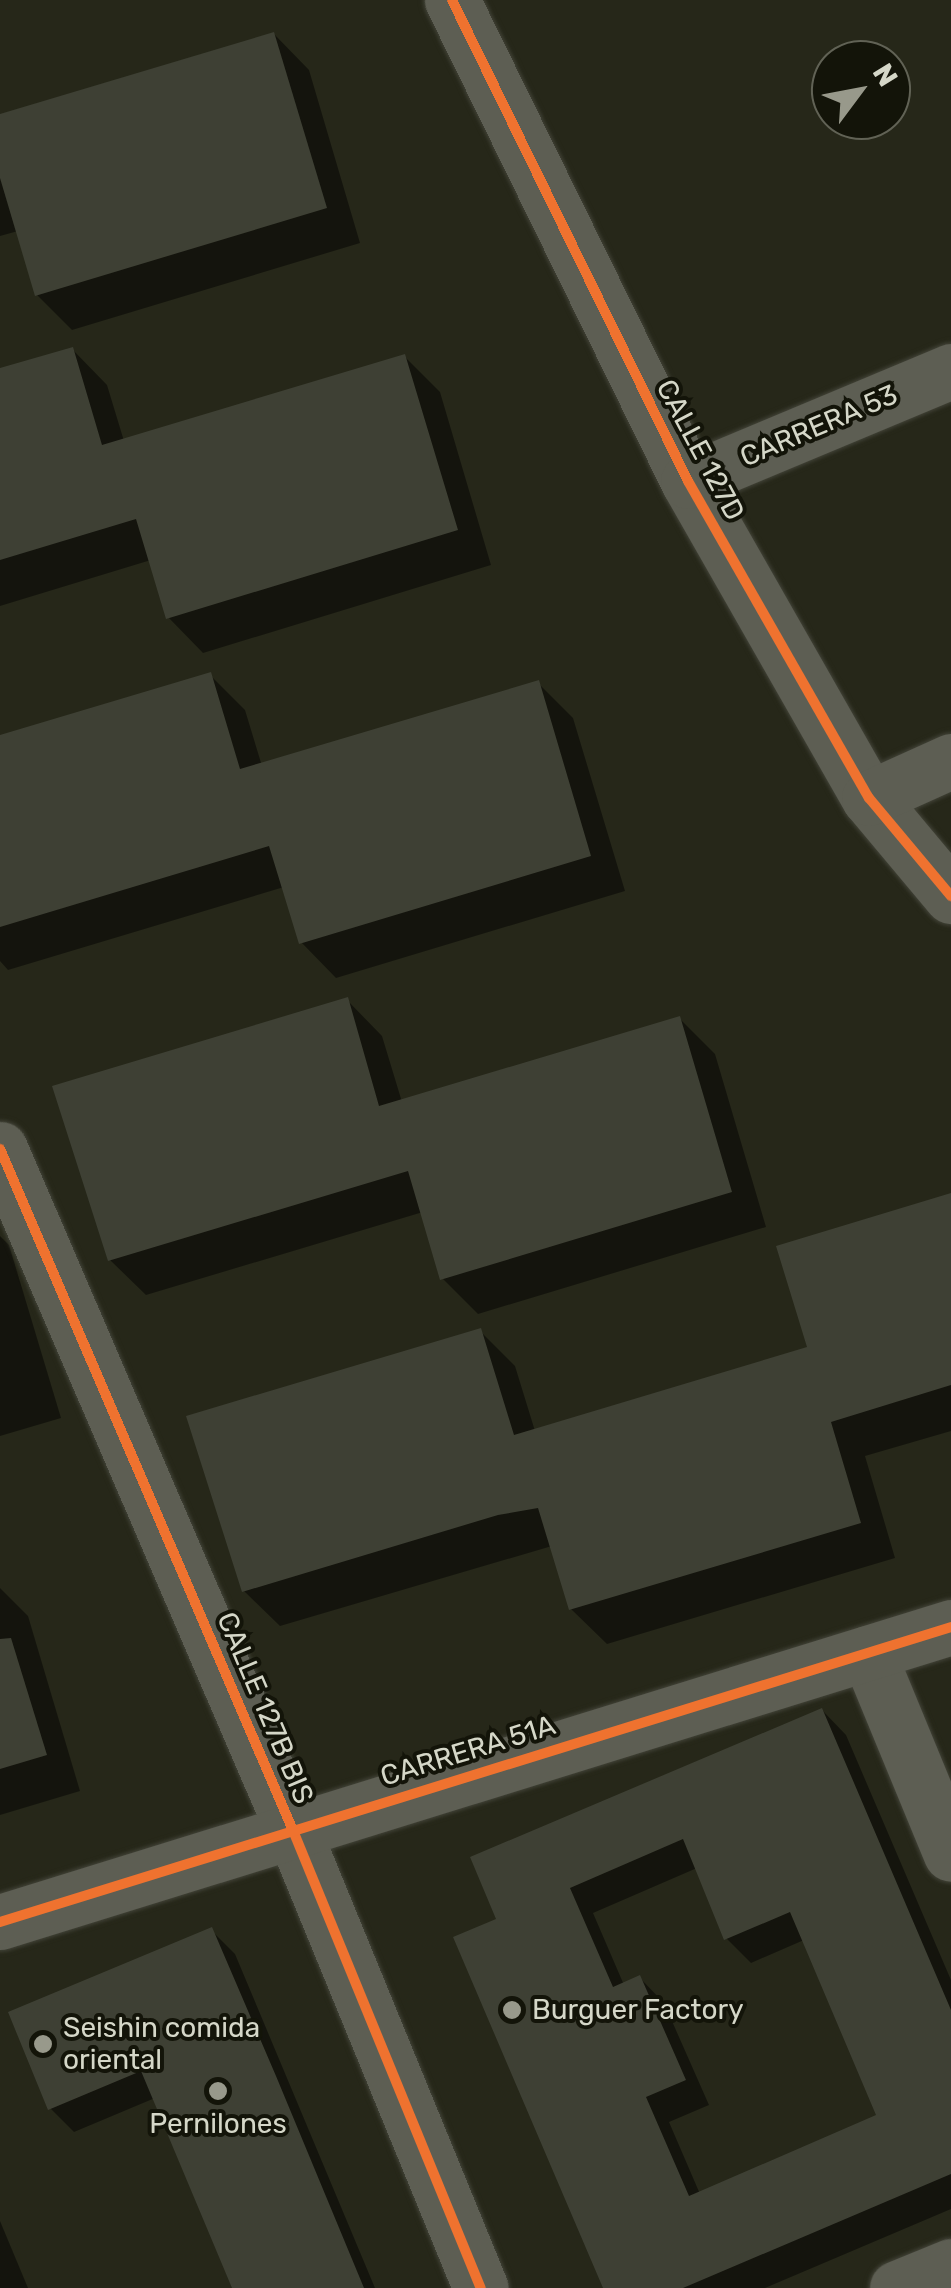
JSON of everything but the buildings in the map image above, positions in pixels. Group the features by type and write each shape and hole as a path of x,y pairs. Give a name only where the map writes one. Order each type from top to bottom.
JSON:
{"street":[{"name":"CALLE 127D","path":"452,0 688,481 868,798 951,896"},
{"name":"CARRERA 53","path":"688,481 951,371"},
{"path":"868,798 951,761"},
{"name":"CALLE 127B BIS","path":"0,1149 292,1828 480,2288"},
{"name":"CARRERA 51A","path":"0,1922 292,1828 951,1627"},
{"path":"868,1653 951,1854"},
{"path":"898,2288 951,2266"}],"cycle path":[{"path":"452,0 688,481 869,798 951,896"},
{"path":"0,1149 292,1828 481,2288"},
{"path":"0,1922 951,1627"}],"place":[{"name":"Burguer Factory","path":"512,2010"},
{"name":"Seishin comida oriental","path":"43,2044"},
{"name":"Pernilones","path":"218,2091"}]}
